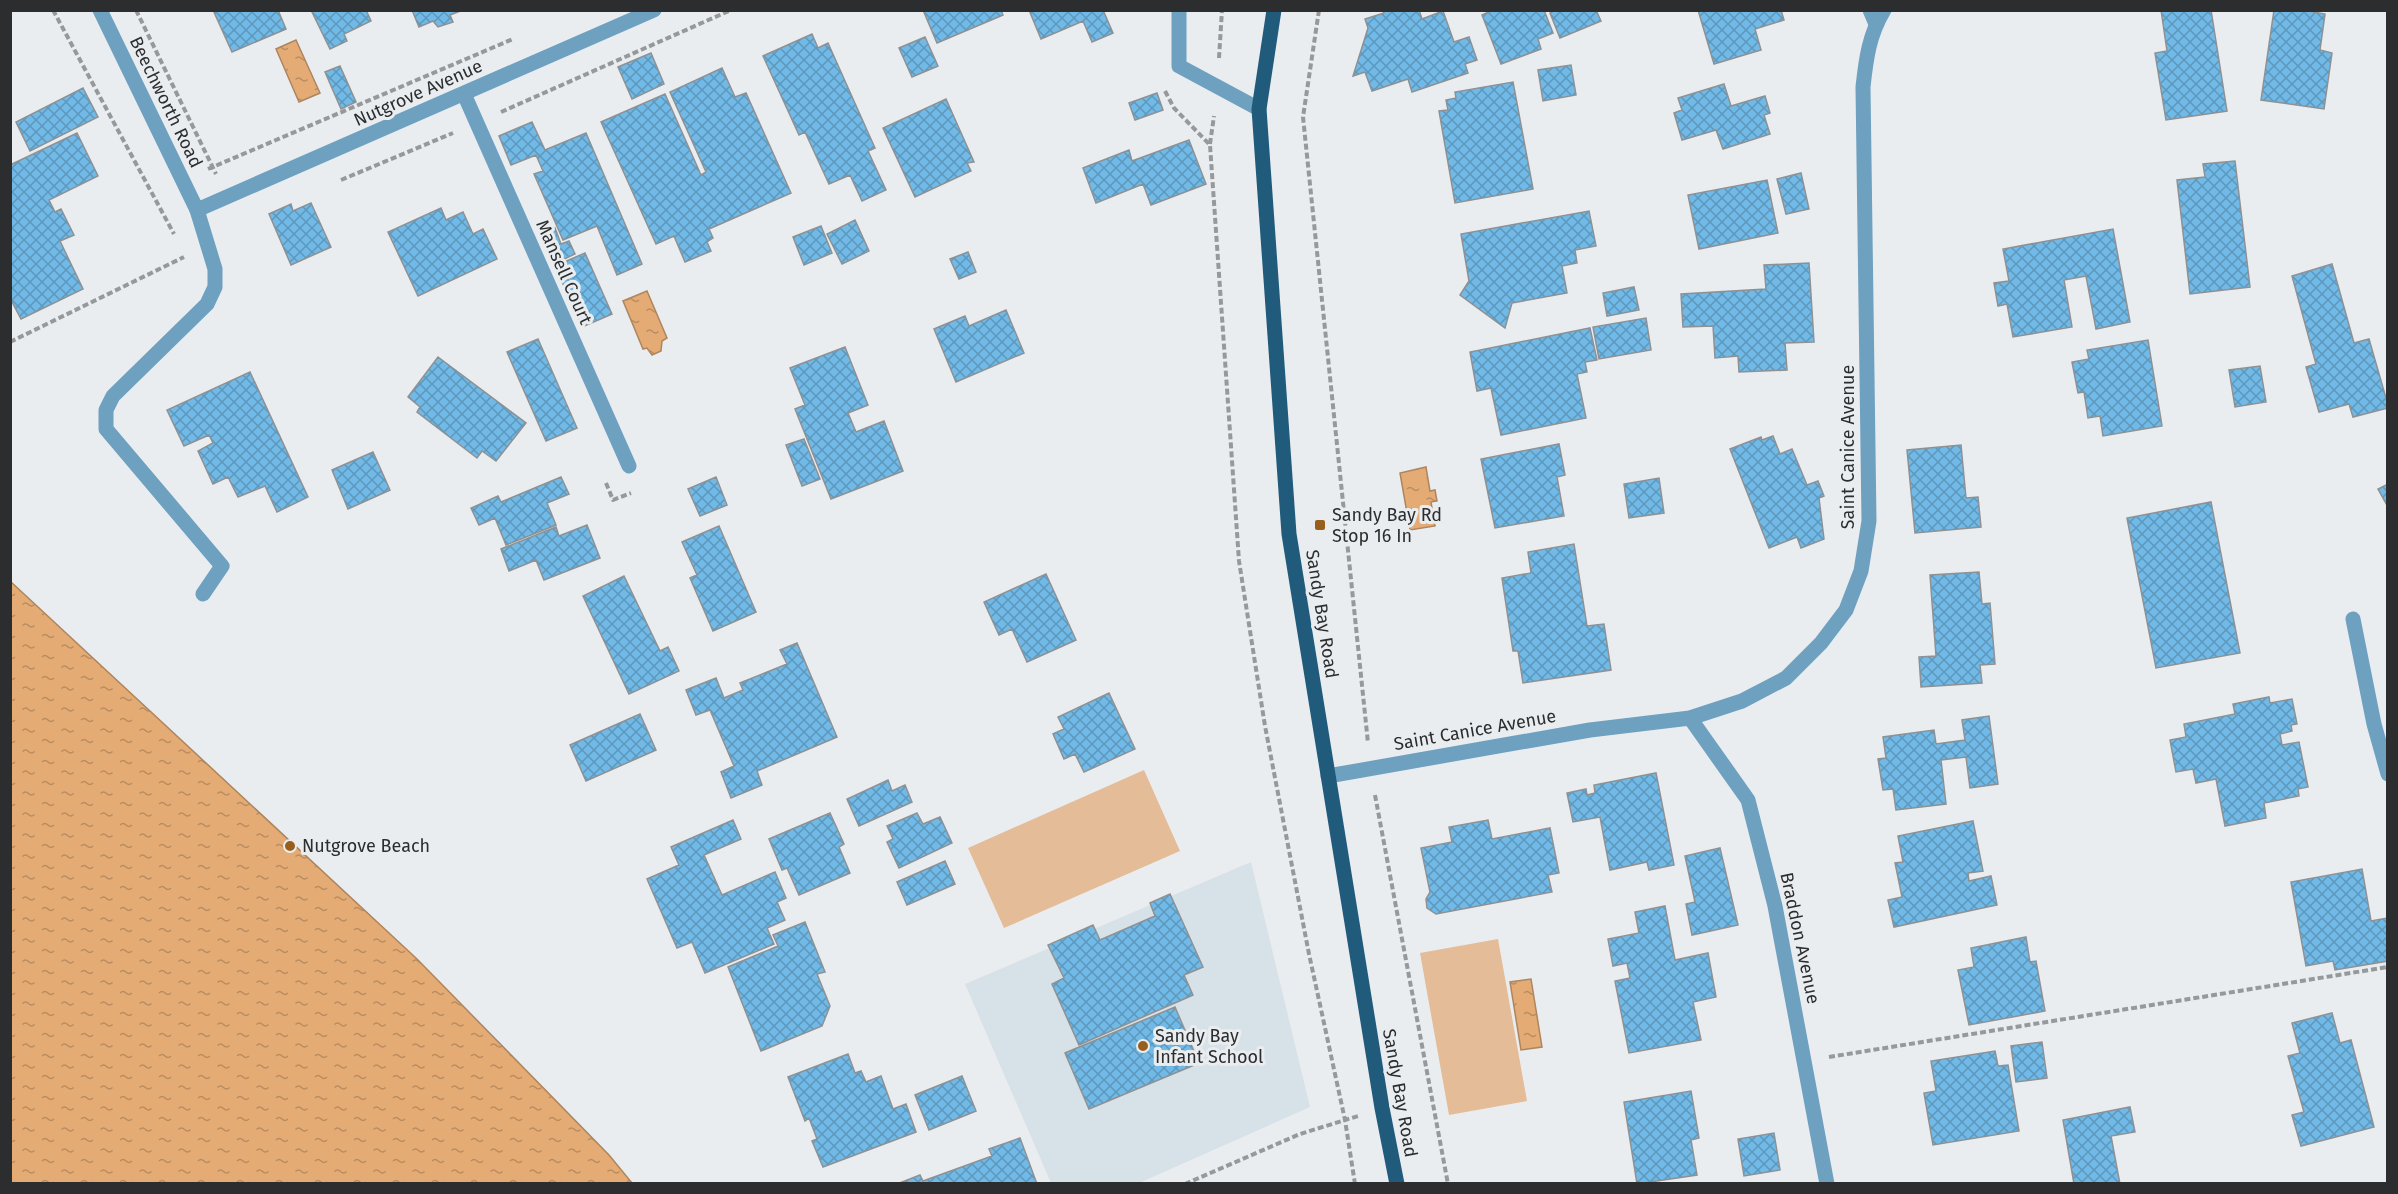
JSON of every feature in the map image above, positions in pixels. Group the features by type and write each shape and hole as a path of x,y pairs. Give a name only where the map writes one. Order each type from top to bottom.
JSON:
{"main road":[{"name":"Sandy Bay Road","path":"1274,10 1259,109 1289,534 1396,1184"}],"street":[{"name":"Beechworth Road","path":"100,10 197,210 215,269 215,287 207,304 113,396 106,410 106,429 117,444 222,566 204,594"},
{"name":"Nutgrove Avenue","path":"197,210 654,10"},
{"path":"1179,10 1179,66 1259,109"},
{"name":"Saint Canice Avenue","path":"1328,776 1590,729 1690,717 1742,701 1786,678 1821,643 1846,610 1861,571 1869,521 1863,87 1866,53 1877,15"},
{"name":"Mansell Court","path":"464,94 630,466"},
{"path":"2353,619 2374,724 2388,774"},
{"name":"Braddon Avenue","path":"1690,717 1748,800 1775,906 1827,1184"}],"path":[{"path":"53,10 175,236"},
{"path":"136,10 227,197"},
{"path":"336,182 731,10"},
{"path":"1319,10 1303,117 1370,768 1448,1184"},
{"path":"182,180 515,38"},
{"path":"1161,84 1174,108 1210,145 1239,561 1265,726 1309,954 1345,1120 1355,1184"},
{"path":"10,342 186,256 206,238"},
{"path":"180,246 186,256"},
{"path":"1804,1061 2388,967"},
{"path":"1185,1184 1300,1134 1382,1108"}],"shaded area":[{"path":"1144,770 1180,851 1004,928 968,848"},
{"name":"Sandy Bay Infant School","path":"1251,862 1310,1107 1139,1183 1051,1183 965,984"},
{"path":"1498,939 1527,1101 1449,1115 1420,953"}],"water":[{"path":"296,40 320,93 299,102 276,49"},
{"path":"647,291 667,338 662,341 661,351 652,355 647,348 643,349 623,301"},
{"path":"1426,467 1430,491 1435,490 1437,501 1431,502 1435,526 1410,530 1400,473"},
{"path":"10,581 417,959 609,1155 632,1183 11,1183"},
{"path":"1531,979 1542,1047 1521,1050 1510,982"}],"building":[{"path":"213,10 278,10 286,29 232,52"},
{"path":"311,10 366,10 371,21 344,34 347,41 330,49"},
{"path":"412,10 463,10 450,15 453,22 438,27 433,21 419,27"},
{"path":"923,10 1001,10 1003,15 937,43"},
{"path":"1029,10 1103,10 1113,33 1092,42 1083,21 1041,39"},
{"path":"1383,10 1419,10 1422,19 1443,11 1454,42 1469,37 1477,60 1465,64 1468,73 1412,92 1408,79 1372,91 1365,72 1353,76 1368,28 1365,19 1384,13"},
{"path":"1493,10 1544,10 1553,33 1538,39 1541,49 1501,64 1482,15"},
{"path":"1555,10 1596,10 1601,21 1560,38 1550,13"},
{"path":"1698,10 1781,10 1784,20 1755,29 1761,50 1714,64"},
{"path":"2161,10 2211,10 2227,111 2166,120 2155,53 2167,51"},
{"path":"2274,10 2303,10 2325,14 2320,50 2332,53 2324,109 2261,100"},
{"path":"812,34 818,48 828,43 875,148 868,151 886,190 862,201 850,175 829,184 805,132 799,135 763,56"},
{"path":"925,37 938,66 912,77 899,48"},
{"path":"651,53 664,84 632,99 618,67"},
{"path":"1571,65 1576,95 1543,101 1538,70"},
{"path":"340,66 356,102 341,109 325,72"},
{"path":"722,68 735,97 746,93 791,193 709,229 713,238 707,242 711,251 685,262 674,236 656,244 601,122 665,94 701,175 706,172 670,92"},
{"path":"1513,82 1533,189 1455,203 1439,111 1448,110 1446,100 1456,98 1455,92"},
{"path":"1724,84 1731,106 1765,96 1770,113 1764,115 1770,134 1723,149 1716,130 1682,140 1674,113 1682,110 1678,98"},
{"path":"83,88 98,117 30,151 16,122"},
{"path":"1157,93 1163,110 1135,120 1129,103"},
{"path":"946,99 974,162 967,163 971,171 915,197 883,128"},
{"path":"532,122 545,150 586,133 642,264 617,275 597,226 563,240 534,174 543,171 536,155 511,165 499,136"},
{"path":"77,133 98,176 49,200 55,212 61,209 74,235 60,241 83,289 21,319 10,298 10,165"},
{"path":"1189,140 1206,184 1151,205 1143,184 1096,203 1083,168 1129,150 1132,161"},
{"path":"2235,161 2250,287 2190,294 2177,180 2205,177 2203,164"},
{"path":"1801,173 1809,209 1786,214 1777,179"},
{"path":"1767,180 1778,233 1699,249 1688,195"},
{"path":"311,203 331,247 291,265 269,214 291,204 293,211"},
{"path":"441,208 446,220 463,212 473,234 483,229 497,259 418,296 388,232"},
{"path":"1589,211 1596,246 1575,250 1577,263 1562,266 1567,293 1512,303 1505,328 1460,295 1469,281 1461,234"},
{"path":"855,220 869,251 842,264 827,234"},
{"path":"821,226 832,253 804,265 793,237"},
{"path":"555,228 561,244 569,241 575,254 558,262 545,232"},
{"path":"2113,229 2130,322 2096,329 2086,276 2064,280 2072,327 2013,337 2007,304 1998,306 1994,283 2009,281 2003,249"},
{"path":"968,252 976,272 959,279 950,259"},
{"path":"585,253 612,314 582,327 555,266"},
{"path":"1809,263 1814,342 1785,343 1787,370 1739,372 1738,356 1715,358 1713,326 1683,327 1681,294 1766,289 1764,265"},
{"path":"2332,264 2354,343 2369,339 2388,408 2353,417 2349,404 2319,412 2306,367 2316,364 2292,276"},
{"path":"1634,287 1639,310 1607,316 1603,293"},
{"path":"1006,310 1024,353 956,382 934,329 965,316 969,326"},
{"path":"1646,318 1651,350 1599,359 1593,327"},
{"path":"1590,328 1597,360 1585,362 1587,372 1577,374 1586,418 1501,435 1491,388 1477,391 1470,352"},
{"path":"538,339 577,428 546,441 507,352"},
{"path":"2148,340 2162,426 2103,436 2100,416 2088,418 2084,392 2078,393 2072,362 2089,359 2087,350"},
{"path":"845,347 868,405 848,413 856,432 884,421 903,471 831,499 795,409 805,405 790,368"},
{"path":"438,357 526,423 496,461 482,451 477,458 417,412 420,407 408,397"},
{"path":"2260,366 2266,402 2235,407 2229,370"},
{"path":"250,372 308,497 277,512 265,486 238,497 228,477 213,484 198,451 213,443 209,435 184,446 167,410"},
{"path":"1773,436 1780,454 1792,449 1807,485 1818,481 1824,496 1819,498 1824,539 1801,548 1797,537 1769,548 1730,449 1761,437 1762,440"},
{"path":"804,439 820,479 802,486 786,445"},
{"path":"1559,444 1565,475 1557,477 1564,516 1495,528 1481,459"},
{"path":"1961,445 1966,498 1978,497 1981,527 1915,533 1907,450"},
{"path":"373,452 390,490 348,509 332,470"},
{"path":"561,477 569,494 547,503 556,525 506,545 495,518 479,525 471,508 498,496 501,502"},
{"path":"716,477 727,505 700,516 688,489"},
{"path":"1659,478 1664,513 1629,518 1624,484"},
{"path":"2388,484 2388,507 2378,489"},
{"path":"2211,502 2240,653 2156,668 2127,518"},
{"path":"587,525 600,558 544,580 536,560 509,571 501,549 556,527 559,536"},
{"path":"719,526 756,612 713,631 690,578 697,575 682,542"},
{"path":"1574,544 1587,626 1604,624 1611,670 1523,683 1518,651 1513,651 1502,578 1531,573 1528,552"},
{"path":"1979,572 1982,604 1990,603 1995,664 1980,665 1982,683 1921,687 1919,657 1936,656 1930,575"},
{"path":"1046,574 1076,640 1027,662 1012,629 999,635 984,602"},
{"path":"624,576 660,651 668,647 679,671 629,694 583,596"},
{"path":"797,643 837,737 757,771 762,785 731,798 721,772 734,766 710,710 696,715 686,690 716,678 724,698 743,690 740,683 787,664 780,650"},
{"path":"1109,693 1135,749 1084,772 1075,754 1064,759 1053,734 1064,729 1058,717"},
{"path":"2269,697 2270,703 2292,699 2297,724 2291,725 2292,731 2280,734 2282,745 2299,742 2308,787 2298,789 2299,796 2264,803 2266,818 2225,826 2216,779 2196,783 2193,769 2176,772 2170,740 2186,737 2184,724 2235,714 2233,704"},
{"path":"640,714 656,750 586,781 570,745"},
{"path":"1989,716 1998,784 1970,788 1966,757 1941,760 1946,804 1896,810 1893,789 1883,790 1878,759 1886,758 1883,737 1934,730 1936,744 1965,740 1962,720"},
{"path":"1656,773 1674,865 1649,870 1647,862 1610,870 1600,817 1573,822 1567,793 1586,789 1587,795 1595,793 1594,785"},
{"path":"888,780 892,791 905,785 912,802 859,826 847,799"},
{"path":"830,813 844,844 839,847 850,873 799,895 787,868 782,870 769,839"},
{"path":"917,813 923,824 940,817 952,843 899,868 887,842 893,839 887,826"},
{"path":"733,820 741,839 704,855 722,895 775,872 786,898 777,902 785,920 767,928 774,944 705,973 692,942 677,948 647,879 679,865 671,847"},
{"path":"1488,820 1492,839 1550,828 1559,873 1548,875 1552,892 1436,914 1427,908 1426,899 1430,892 1421,848 1452,842 1449,827"},
{"path":"1973,821 1983,871 1968,873 1969,881 1991,876 1997,905 1894,927 1888,900 1902,897 1895,863 1903,862 1898,836"},
{"path":"1720,848 1738,925 1692,935 1686,904 1695,902 1685,856"},
{"path":"945,861 955,884 907,905 897,882"},
{"path":"2362,869 2371,921 2388,918 2388,961 2335,970 2333,961 2306,966 2291,882"},
{"path":"1170,894 1203,967 1184,975 1193,995 1079,1045 1052,984 1064,978 1048,945 1093,925 1100,940 1155,916 1150,903"},
{"path":"1665,906 1675,960 1708,953 1716,997 1693,1002 1701,1040 1629,1053 1615,981 1630,978 1627,963 1613,966 1608,939 1639,933 1635,912"},
{"path":"805,922 825,972 817,974 830,1006 822,1026 761,1051 728,967 778,946 773,935"},
{"path":"2026,937 2030,962 2036,961 2045,1011 1969,1025 1958,970 1974,967 1971,948"},
{"path":"1175,1007 1199,1063 1089,1109 1065,1053"},
{"path":"2332,1013 2340,1043 2351,1040 2374,1127 2301,1146 2292,1115 2304,1112 2288,1056 2300,1053 2292,1023"},
{"path":"2042,1042 2047,1078 2016,1082 2011,1046"},
{"path":"1995,1051 1998,1066 2008,1065 2019,1131 1933,1145 1924,1093 1936,1091 1931,1061"},
{"path":"848,1054 855,1073 861,1071 866,1082 881,1076 893,1109 906,1104 916,1132 823,1167 812,1141 817,1139 809,1118 805,1121 788,1077"},
{"path":"962,1076 976,1111 929,1130 915,1095"},
{"path":"1691,1091 1699,1138 1691,1140 1697,1175 1637,1184 1624,1102"},
{"path":"2130,1107 2135,1132 2111,1136 2120,1184 2074,1184 2063,1120"},
{"path":"1774,1133 1780,1170 1744,1176 1738,1139"},
{"path":"1020,1138 1037,1184 897,1184 920,1175 923,1181 992,1156 989,1149"}],"place":[{"name":"Sandy Bay Rd Stop 16 In","path":"1320,525"},
{"name":"Nutgrove Beach","path":"290,846"},
{"name":"Sandy Bay Infant School","path":"1143,1046"}]}
